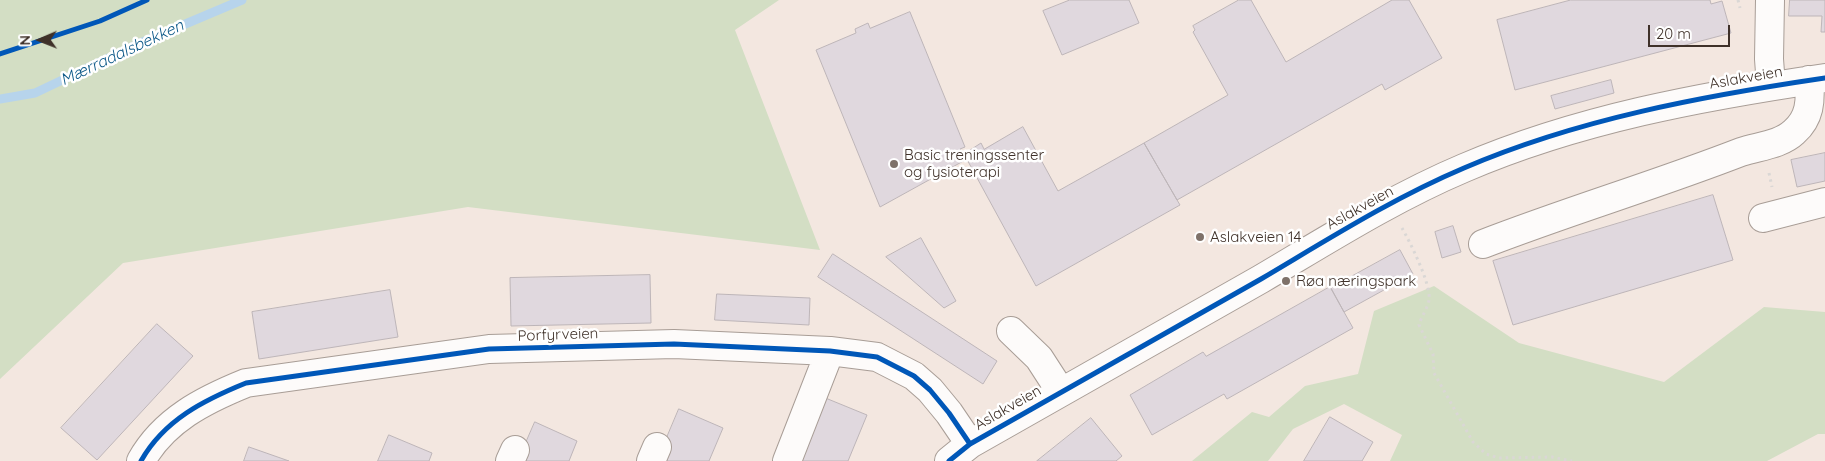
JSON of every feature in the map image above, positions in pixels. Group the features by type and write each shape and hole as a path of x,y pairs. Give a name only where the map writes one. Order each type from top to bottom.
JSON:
{"street":[{"path":"1770,0 1769,59 1772,86"},
{"path":"1484,244 1536,224 1780,141 1794,132 1807,116 1817,79"},
{"name":"Aslakveien","path":"959,453 1061,392 1388,206 1464,168 1521,146 1648,110 1817,79"},
{"path":"1763,218 1825,202"},
{"name":"Aslakveien","path":"1011,331 1040,358 1061,392"},
{"name":"Porfyrveien","path":"141,461 148,448 166,428 187,412 213,396 246,383 489,349 674,344 830,351 877,358 914,376 930,390 949,413 959,453"},
{"path":"787,461 830,351"}],"path":[{"path":"1388,206 1413,246 1421,268 1429,299 1419,325 1433,354 1434,373 1473,442 1486,454 1499,458 1552,457 1572,461"}],"green space":[{"path":"0,0 779,0 735,30 820,250 468,207 123,263 0,379"},
{"path":"1434,286 1519,343 1664,382 1764,307 1825,312 1825,434 1818,434 1767,461 1390,461 1402,435 1344,404 1293,429 1268,461 1192,461 1252,412 1269,417 1305,386 1358,374 1374,311"}],"building":[{"path":"1070,0 1129,0 1139,23 1062,55 1043,11"},
{"path":"1239,0 1251,0 1286,62 1392,0 1409,0 1442,58 1385,90 1382,84 1177,200 1144,143 1228,95 1193,32 1195,30 1193,26"},
{"path":"1571,0 1710,0 1711,4 1722,1 1731,33 1515,90 1497,20"},
{"path":"1790,0 1825,0 1825,32 1821,32 1822,16 1789,16"},
{"path":"910,12 965,147 960,149 967,159 880,207 816,50 856,33 855,29 868,23 870,28"},
{"path":"1611,80 1614,93 1555,109 1551,96"},
{"path":"1023,127 1058,191 1144,143 1180,205 1036,286 964,154 981,143 984,149"},
{"path":"1825,153 1825,181 1797,187 1791,160"},
{"path":"1713,195 1733,260 1513,325 1493,261"},
{"path":"1453,226 1461,252 1442,258 1435,232"},
{"path":"921,238 956,301 944,308 886,257"},
{"path":"1400,250 1413,274 1344,312 1331,288"},
{"path":"833,254 997,361 983,384 818,277"},
{"path":"650,275 651,323 511,326 510,278"},
{"path":"1330,287 1353,328 1227,399 1224,394 1152,435 1130,395 1203,352 1206,356"},
{"path":"390,290 398,337 259,359 252,312"},
{"path":"717,294 810,298 809,325 715,320"},
{"path":"157,324 193,356 97,460 61,428"},
{"path":"823,397 867,415 848,461 797,461"},
{"path":"679,409 723,428 709,461 657,461"},
{"path":"1330,417 1373,442 1362,461 1304,461"},
{"path":"1091,418 1122,456 1116,461 1037,461"},
{"path":"535,422 577,441 569,461 518,461"},
{"path":"389,435 432,453 429,461 378,461"},
{"path":"249,447 289,461 244,461"}],"waterway":[{"name":"Mærradalsbekken","path":"0,99 35,93 138,44 242,0"}],"cycle path":[{"path":"0,54 100,21 147,0"},
{"path":"949,461 970,444 1361,220 1464,168 1551,136 1642,111 1687,101 1825,78"},
{"path":"141,461 161,434 186,413 200,404 246,383 489,349 674,344 830,351 877,357 914,376 930,390 949,413 970,444"}],"place":[{"name":"Basic treningssenter og fysioterapi","path":"894,164"},
{"name":"Aslakveien 14","path":"1200,237"},
{"name":"Røa næringspark","path":"1286,281"}]}
